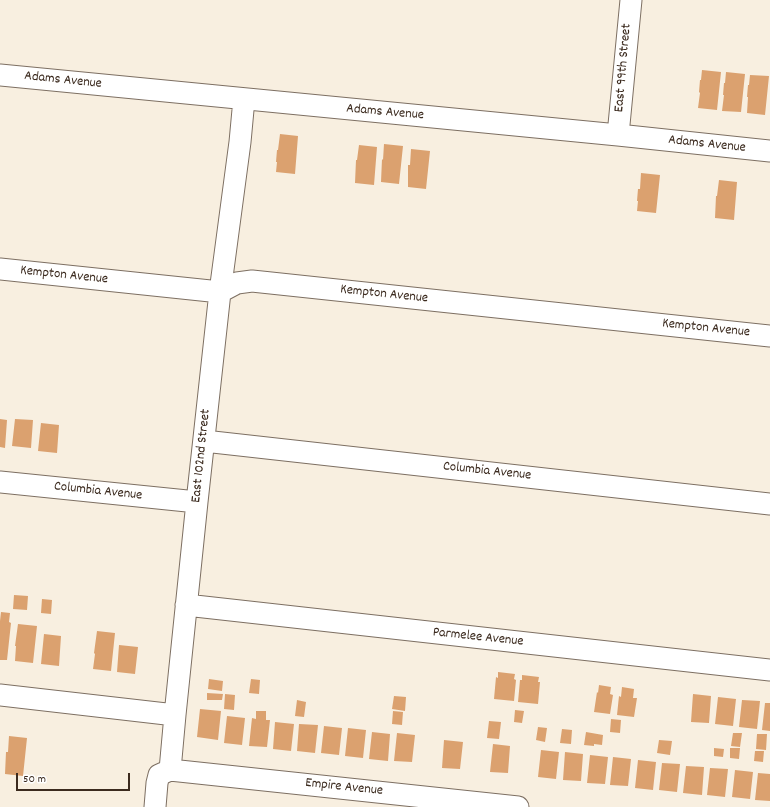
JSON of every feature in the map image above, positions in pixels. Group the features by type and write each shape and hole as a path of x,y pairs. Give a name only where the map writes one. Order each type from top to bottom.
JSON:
{"street":[{"name":"East 99th Street","path":"618,135 631,0"},
{"name":"Adams Avenue","path":"0,75 770,151"},
{"name":"East 102nd Street","path":"170,770 186,605 220,292 240,142 244,99"},
{"name":"Kempton Avenue","path":"0,269 220,292 237,283 252,281 770,336"},
{"name":"Columbia Avenue","path":"204,441 770,504"},
{"name":"Columbia Avenue","path":"0,482 197,502"},
{"name":"Parmelee Avenue","path":"186,605 770,670"},
{"path":"0,695 175,715"},
{"path":"154,807 159,775 170,770"},
{"name":"Empire Avenue","path":"170,770 518,807"}],"building":[{"path":"702,70 721,72 717,110 698,108"},
{"path":"726,72 745,74 741,112 722,111"},
{"path":"750,75 769,76 765,115 747,113 747,97"},
{"path":"280,134 298,136 295,174 276,172 277,150"},
{"path":"384,144 403,146 399,184 381,182"},
{"path":"359,145 377,147 374,185 355,183 356,160"},
{"path":"411,149 430,151 426,189 408,187 408,165 410,165"},
{"path":"641,173 660,175 656,213 637,211 638,189 640,189"},
{"path":"719,180 737,182 734,220 715,218 716,196"},
{"path":"0,419 7,420 5,448 0,447"},
{"path":"15,419 33,420 31,448 12,446"},
{"path":"41,423 59,425 57,453 38,451"},
{"path":"14,595 28,596 27,610 13,609"},
{"path":"42,599 52,600 51,614 41,613"},
{"path":"1,612 10,613 9,622 11,623 7,660 0,660"},
{"path":"18,624 37,626 33,663 15,661 15,646"},
{"path":"97,631 115,633 111,671 93,669"},
{"path":"44,634 61,636 59,666 41,664"},
{"path":"119,645 138,647 135,674 117,672"},
{"path":"498,672 515,674 514,679 516,680 514,701 494,699 496,677 498,678"},
{"path":"522,675 539,677 538,704 518,702 520,680 522,680"},
{"path":"209,679 223,681 222,691 208,689"},
{"path":"251,679 260,680 259,694 249,693"},
{"path":"599,685 611,687 610,694 613,695 610,714 594,712"},
{"path":"622,687 634,689 633,698 637,698 634,717 617,715 619,696 621,697"},
{"path":"207,693 223,694 222,700 207,700"},
{"path":"225,694 235,695 234,710 224,709"},
{"path":"693,694 711,696 709,723 691,722"},
{"path":"394,696 406,697 405,711 392,709"},
{"path":"718,697 736,699 733,726 715,724"},
{"path":"297,700 306,702 304,717 295,716"},
{"path":"742,700 760,701 757,729 739,727"},
{"path":"765,703 770,703 770,731 762,730"},
{"path":"200,709 221,711 218,740 197,737"},
{"path":"515,710 524,711 522,723 514,722"},
{"path":"256,711 266,711 266,720 270,720 267,747 249,746 252,718 256,719"},
{"path":"393,711 403,712 402,725 392,724"},
{"path":"227,716 245,718 242,745 224,743"},
{"path":"611,719 621,720 620,733 610,732"},
{"path":"489,721 501,722 499,739 487,738"},
{"path":"275,722 294,724 291,751 273,749"},
{"path":"299,724 318,725 315,753 297,751"},
{"path":"324,726 342,728 339,755 321,753"},
{"path":"538,727 547,728 545,742 536,740"},
{"path":"348,728 366,730 363,758 345,756"},
{"path":"562,729 572,730 571,744 560,743"},
{"path":"372,732 390,734 388,761 369,759"},
{"path":"586,732 603,735 602,745 584,745"},
{"path":"397,733 415,735 412,762 394,761"},
{"path":"733,733 742,733 740,747 731,746"},
{"path":"757,734 767,734 766,750 756,749"},
{"path":"9,736 27,738 23,776 5,774 6,752 8,752"},
{"path":"444,740 463,742 460,769 442,768"},
{"path":"659,740 672,741 670,755 657,753"},
{"path":"493,744 510,746 508,773 490,772"},
{"path":"714,748 724,749 723,757 714,756"},
{"path":"730,748 740,748 739,759 730,758"},
{"path":"541,750 559,752 556,779 538,777"},
{"path":"755,751 764,751 763,762 754,761"},
{"path":"565,752 583,754 581,781 563,780"},
{"path":"590,755 608,757 605,784 587,783"},
{"path":"613,757 631,759 628,786 610,785"},
{"path":"638,760 656,762 653,790 635,788"},
{"path":"662,763 680,764 677,792 659,790"},
{"path":"686,766 704,767 702,795 683,793"},
{"path":"710,768 728,769 725,797 707,795"},
{"path":"735,770 753,772 750,799 732,797"},
{"path":"758,773 770,774 770,801 755,800"}]}
